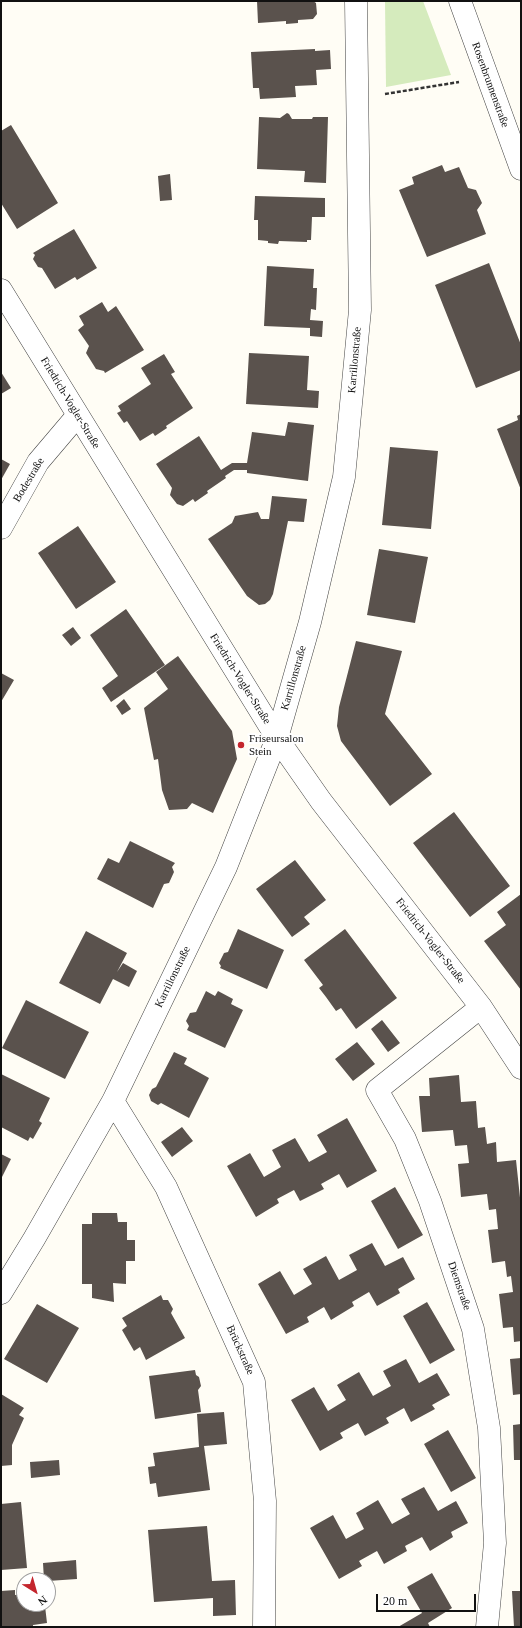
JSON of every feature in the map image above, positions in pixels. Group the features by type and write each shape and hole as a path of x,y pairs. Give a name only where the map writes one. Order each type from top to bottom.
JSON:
{"street":[{"name":"Karrillonstraße","path":"1,1293 34,1239 113,1101 226,867 277,738 310,622 344,477 360,310 356,1"},
{"name":"Rosenbrunnenstraße","path":"460,1 521,169"},
{"name":"Friedrich-Vogler-Straße","path":"1,290 77,416 277,738 321,801 481,1008 521,1068"},
{"name":"Bodestraße","path":"1,528 38,462 77,416"},
{"name":"Diemstraße","path":"481,1008 377,1090 405,1139 430,1201 473,1329 490,1435 495,1543 487,1627"},
{"name":"Brückstraße","path":"113,1101 166,1188 254,1382 265,1501 264,1627"}],"path":[{"path":"357,99 487,77"}],"green space":[{"path":"385,1 423,1 451,75 386,87"}],"building":[{"path":"257,1 313,1 316,3 317,14 313,19 298,20 298,23 286,24 286,21 258,23"},
{"path":"315,49 315,51 330,50 331,69 316,70 317,85 295,86 296,97 260,99 259,88 253,88 251,52"},
{"path":"287,113 292,119 328,117 326,183 304,182 305,171 257,169 259,117 280,118"},
{"path":"11,125 58,203 17,229 1,203 1,131"},
{"path":"442,165 445,172 459,167 468,188 476,190 482,203 477,210 486,234 427,257 399,190 414,184 412,177"},
{"path":"170,174 172,200 160,201 158,176"},
{"path":"255,196 325,198 325,217 312,217 311,240 307,240 307,242 279,241 278,244 258,240 258,220 254,220"},
{"path":"74,229 97,268 77,280 75,277 55,289 42,268 38,267 33,259 35,255 33,253"},
{"path":"489,263 521,345 521,370 476,388 435,285"},
{"path":"267,266 314,269 313,288 317,288 316,310 311,309 310,320 323,321 322,337 310,336 310,328 264,326"},
{"path":"102,302 108,312 116,306 144,350 105,373 104,371 96,369 86,353 89,346 78,330 84,325 79,316"},
{"path":"249,353 309,356 307,390 319,391 318,408 246,404"},
{"path":"164,354 175,372 171,374 193,408 166,426 167,428 155,436 153,433 140,441 127,421 124,423 117,413 121,411 118,406 151,384 141,368"},
{"path":"1,372 11,388 1,394"},
{"path":"521,414 521,490 497,429 518,420 517,416"},
{"path":"288,422 314,425 308,481 247,473 247,470 234,470 225,476 226,478 207,491 208,493 195,502 193,499 183,506 177,504 170,495 172,488 156,464 199,436 221,470 232,463 247,463 252,432 285,436"},
{"path":"390,447 438,451 431,529 382,525"},
{"path":"1,459 10,464 1,480"},
{"path":"272,496 307,499 304,522 288,521 273,594 270,600 265,604 259,605 247,596 208,539 232,523 235,516 258,512 261,519 269,519"},
{"path":"78,526 116,582 76,609 38,553"},
{"path":"379,549 428,557 415,623 367,615"},
{"path":"126,609 165,665 111,702 102,688 118,676 90,635"},
{"path":"73,627 81,638 71,646 62,635"},
{"path":"356,641 402,651 385,714 432,774 390,806 341,741 337,726 339,707"},
{"path":"178,656 232,731 237,759 213,813 192,803 187,809 169,810 162,790 158,759 154,760 144,708 168,689 156,672"},
{"path":"1,673 14,680 1,702"},
{"path":"124,699 131,709 122,715 116,706"},
{"path":"454,812 510,886 470,917 413,843"},
{"path":"130,841 175,863 172,867 174,872 169,883 164,884 153,908 97,879 108,858 119,863"},
{"path":"295,860 326,900 304,917 310,924 292,937 256,889"},
{"path":"521,894 521,990 484,941 506,925 497,912"},
{"path":"238,929 284,950 267,989 220,968 221,966 219,963 224,953 228,952"},
{"path":"345,929 397,998 356,1029 341,1008 336,1011 319,988 323,985 304,960"},
{"path":"86,931 127,953 117,972 123,963 137,971 129,987 113,979 100,1004 59,983"},
{"path":"206,991 215,996 218,991 233,999 231,1004 243,1010 225,1048 187,1030 189,1026 186,1021 190,1013 196,1012"},
{"path":"26,1000 89,1032 65,1079 2,1048"},
{"path":"382,1020 400,1043 388,1052 371,1029"},
{"path":"357,1042 375,1064 353,1081 335,1059"},
{"path":"174,1052 187,1058 184,1064 209,1078 189,1118 161,1103 158,1105 151,1101 149,1095 152,1089 156,1087"},
{"path":"1,1074 50,1098 39,1121 42,1123 33,1139 30,1137 28,1141 1,1127"},
{"path":"459,1075 461,1102 476,1101 478,1128 485,1127 487,1144 496,1142 497,1162 516,1160 521,1207 521,1341 514,1342 513,1327 503,1328 499,1294 513,1292 511,1276 507,1277 505,1261 492,1263 488,1230 498,1229 496,1209 489,1210 487,1194 461,1197 458,1164 469,1163 467,1145 455,1146 453,1130 422,1132 419,1096 430,1096 429,1078"},
{"path":"347,1118 377,1171 347,1188 339,1174 321,1184 324,1189 300,1201 294,1190 277,1199 279,1203 256,1217 227,1166 250,1153 264,1177 281,1167 272,1150 295,1138 309,1162 327,1152 317,1135"},
{"path":"182,1127 193,1141 172,1157 161,1142"},
{"path":"1,1154 11,1159 1,1179"},
{"path":"395,1187 423,1235 398,1249 371,1201"},
{"path":"92,1213 117,1213 118,1222 127,1222 127,1240 135,1240 135,1261 126,1261 126,1284 113,1283 114,1302 92,1298 92,1284 82,1284 82,1224 92,1224"},
{"path":"372,1243 385,1266 403,1257 415,1279 398,1289 400,1293 377,1306 369,1292 352,1302 354,1306 331,1320 324,1307 307,1317 309,1322 286,1334 258,1284 280,1271 294,1295 312,1284 303,1269 326,1256 339,1280 357,1270 349,1255"},
{"path":"161,1295 163,1300 168,1300 173,1309 171,1313 185,1338 146,1360 140,1347 134,1351 122,1330 127,1326 122,1318"},
{"path":"427,1302 455,1350 430,1364 403,1316"},
{"path":"37,1304 79,1328 47,1383 4,1359"},
{"path":"521,1358 521,1394 513,1395 510,1359"},
{"path":"406,1359 419,1383 437,1373 450,1395 432,1405 435,1409 411,1422 404,1408 386,1418 389,1423 365,1436 358,1423 340,1433 343,1438 320,1451 291,1400 314,1387 328,1411 346,1400 337,1385 359,1372 373,1396 391,1386 383,1371"},
{"path":"195,1370 196,1375 199,1377 201,1386 198,1390 201,1412 155,1419 149,1376"},
{"path":"1,1394 24,1408 19,1415 24,1418 12,1445 12,1465 1,1466"},
{"path":"224,1412 227,1444 204,1446 210,1490 158,1497 156,1483 150,1484 148,1467 155,1466 153,1453 199,1447 197,1414"},
{"path":"521,1424 521,1460 514,1460 513,1425"},
{"path":"448,1430 476,1478 451,1492 424,1444"},
{"path":"59,1460 60,1475 31,1478 30,1462"},
{"path":"424,1487 438,1511 456,1501 468,1523 451,1532 453,1537 430,1551 422,1537 405,1546 407,1551 384,1564 377,1551 359,1561 362,1566 339,1579 310,1528 333,1515 346,1539 364,1529 356,1513 378,1500 392,1524 410,1514 401,1499"},
{"path":"21,1502 27,1568 1,1570 1,1504"},
{"path":"207,1526 212,1581 235,1580 236,1615 213,1616 213,1598 154,1602 148,1530"},
{"path":"76,1560 77,1579 56,1580 56,1572 44,1572 43,1563"},
{"path":"432,1573 452,1608 428,1623 430,1627 398,1627 422,1613 407,1587"},
{"path":"15,1590 16,1612 46,1612 47,1623 33,1625 33,1627 1,1627 1,1591"},
{"path":"512,1591 521,1591 521,1627 514,1627"}],"place":[{"name":"Friseursalon Stein","path":"241,745"}]}
